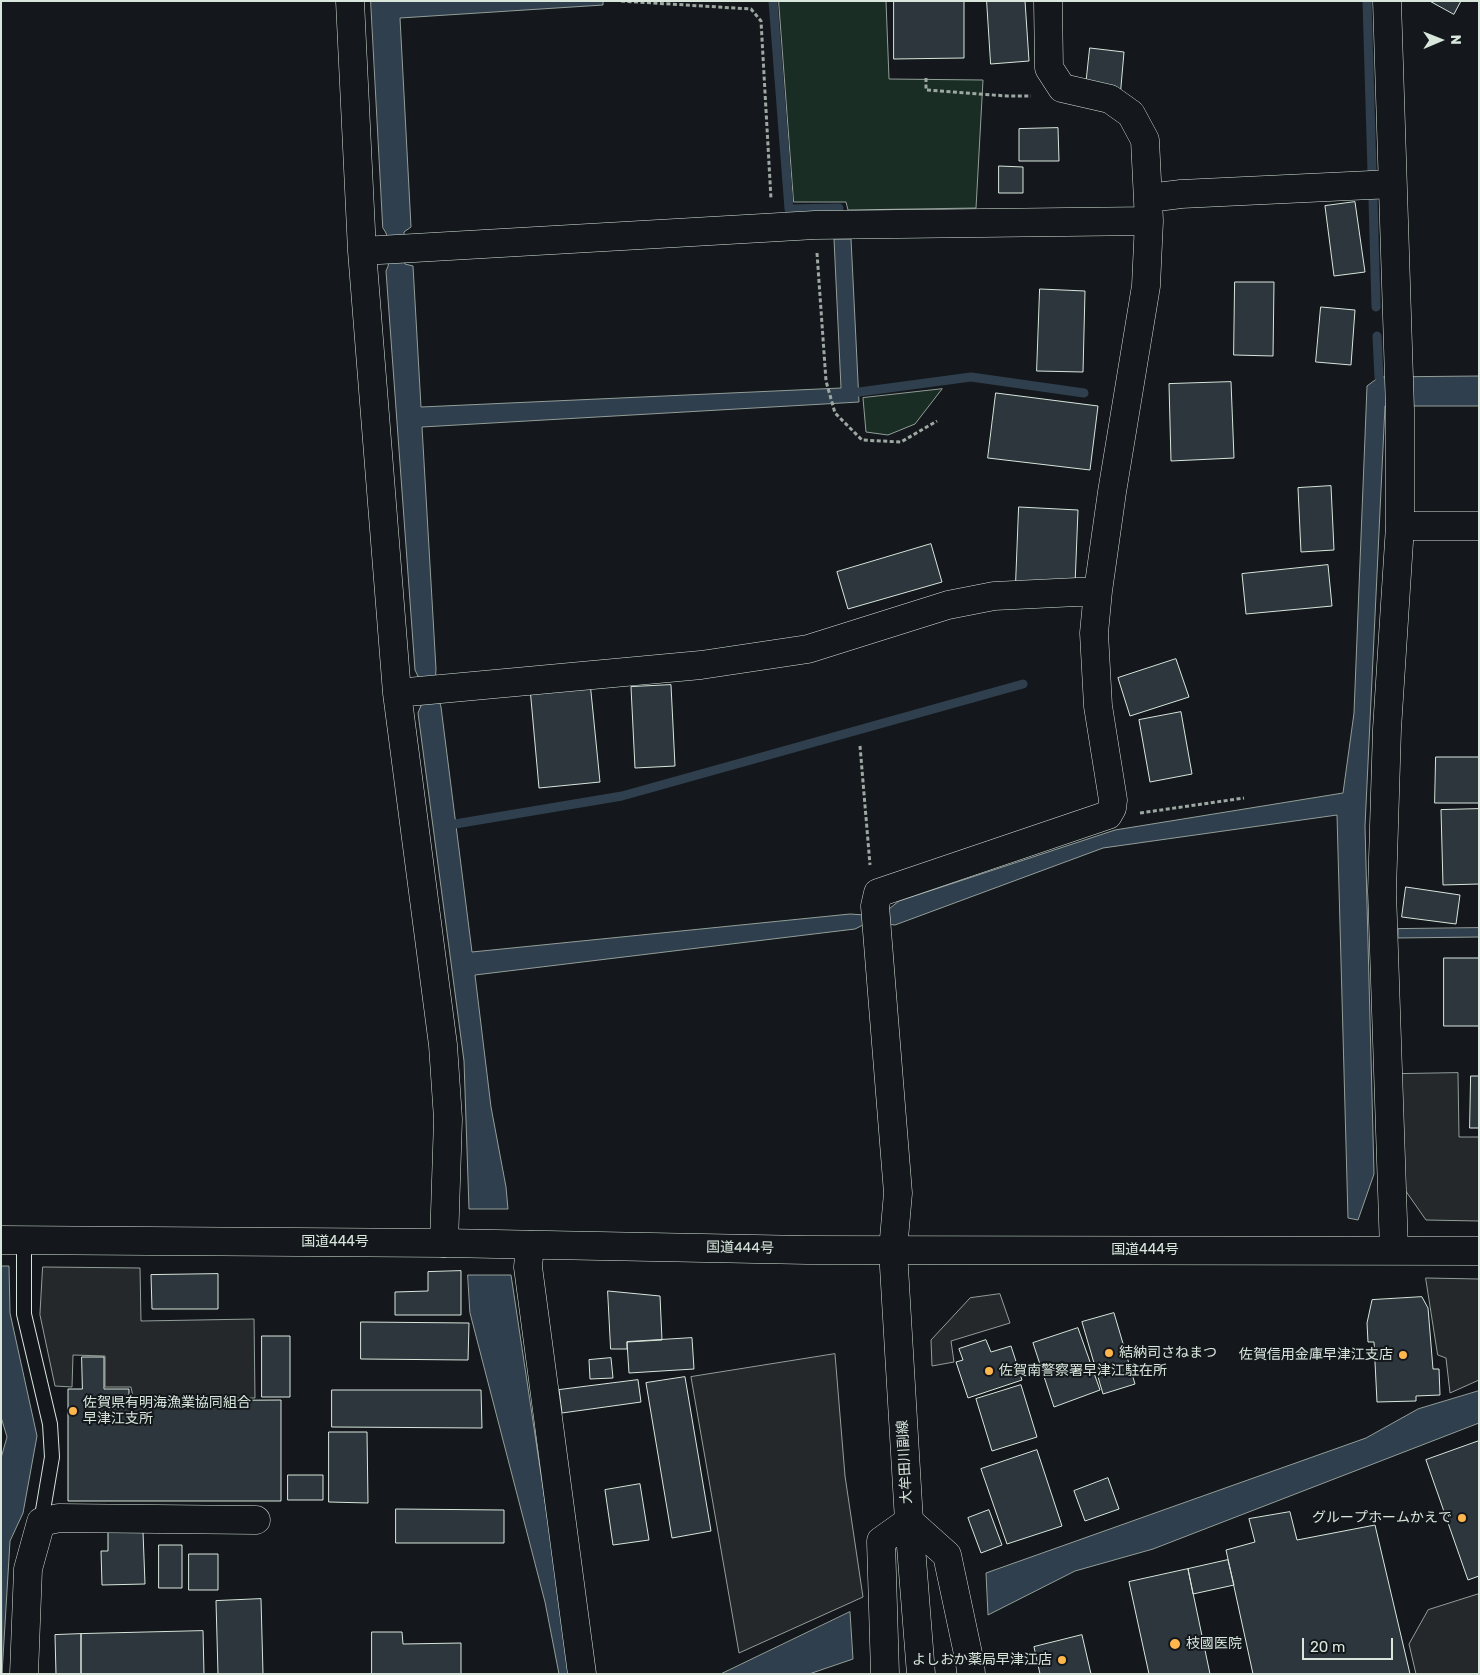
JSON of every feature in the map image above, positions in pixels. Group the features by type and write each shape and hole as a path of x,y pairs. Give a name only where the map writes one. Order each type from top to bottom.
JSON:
{"main road":[{"path":"350,1 372,251 420,691 448,1119 444,1243"},
{"path":"877,910 1108,815 1112,808 1113,800 1098,706 1094,633 1098,592 1131,368 1146,286 1149,209 1145,140 1131,114 1110,99 1062,88 1049,68 1048,1"},
{"path":"1387,1 1400,410 1400,526 1387,729 1382,891 1394,1250"},
{"path":"372,251 816,225 1149,209 1180,194 1392,184"},
{"path":"1400,526 1479,526"},
{"path":"420,691 721,662 808,649 948,605 994,596 1098,592"},
{"name":"大牟田川副線","path":"877,910 898,1193 893,1250 909,1521 921,1674"},
{"name":"国道444号","path":"13,1240 444,1243 893,1250 1479,1251"},
{"path":"530,1245 528,1267 582,1674"},
{"path":"24,1674 28,1569 41,1522 59,1518 256,1520"},
{"path":"885,1674 881,1541 909,1521 947,1555 971,1674"}],"lane":[{"path":"13,1240 24,1314 50,1424 52,1456 41,1522"}],"path":[{"path":"621,1 751,9 761,21 772,228"},
{"path":"926,78 926,90 1034,96 1049,68"},
{"path":"816,225 826,381 835,413 862,440 900,442 937,420"},
{"path":"860,746 870,877 877,910"},
{"path":"1112,808 1136,813 1244,798"}],"green space":[{"path":"779,1 886,1 889,79 983,80 976,208 848,210 846,202 794,202"},
{"path":"942,389 915,424 888,435 866,432 863,398"}],"shaded area":[{"path":"1458,1073 1459,1137 1479,1137 1479,1221 1426,1220 1405,1190 1400,1074"},
{"path":"43,1267 140,1268 141,1321 254,1319 255,1398 133,1397 131,1387 105,1387 105,1356 73,1355 72,1387 55,1386 40,1315"},
{"path":"1426,1278 1479,1279 1479,1380 1450,1393 1446,1358 1438,1355"},
{"path":"1000,1294 1010,1323 951,1341 954,1362 932,1366 931,1340 970,1298"},
{"path":"835,1354 845,1476 863,1597 739,1653 691,1377"},
{"path":"1479,1594 1479,1674 1416,1674 1409,1644 1428,1610"}],"water":[{"path":"371,1 603,1 603,5 400,18 411,227 404,232 405,264 413,266 421,407 841,388 834,239 851,239 859,402 422,427 436,669 435,686 441,707 472,952 850,914 880,916 899,901 1115,830 1343,793 1354,713 1367,386 1379,377 1479,376 1479,406 1385,406 1365,826 1374,1174 1358,1220 1348,1218 1337,815 1103,848 895,925 869,922 855,929 475,975 491,1107 506,1187 508,1209 469,1209 464,1061 418,713 426,693 415,670 386,271 390,249 388,237 383,228"},
{"path":"1479,928 1479,937 1398,938 1398,929"},
{"path":"1,1266 9,1266 10,1313 37,1436 23,1513 10,1541 2,1674 1,1458 7,1437 1,1417"},
{"path":"468,1275 511,1275 571,1674 559,1674 545,1602 470,1313"},
{"path":"1479,1391 1479,1423 1153,1549 1075,1571 988,1615 986,1573 1366,1438 1418,1409"},
{"path":"850,1612 853,1659 809,1674 721,1674"}],"building":[{"path":"894,1 964,1 964,58 894,59"},
{"path":"987,1 1025,1 1029,61 991,64"},
{"path":"1430,1 1461,1 1454,14"},
{"path":"1090,48 1124,52 1120,98 1085,95"},
{"path":"1058,128 1059,161 1019,161 1019,129"},
{"path":"999,166 1023,167 1023,193 999,193"},
{"path":"1355,202 1365,272 1334,276 1325,206"},
{"path":"1235,282 1274,282 1273,356 1234,355"},
{"path":"1040,289 1085,291 1083,372 1037,371"},
{"path":"1321,307 1355,310 1351,365 1316,362"},
{"path":"1231,382 1234,458 1171,461 1169,384"},
{"path":"996,393 1098,406 1090,470 988,458"},
{"path":"1331,486 1334,550 1301,552 1298,488"},
{"path":"1019,507 1078,510 1075,585 1016,583"},
{"path":"931,544 942,582 848,609 837,572"},
{"path":"1328,565 1332,606 1246,614 1242,574"},
{"path":"1176,659 1189,697 1130,716 1118,678"},
{"path":"590,682 600,782 539,788 530,688"},
{"path":"671,685 675,766 635,768 631,687"},
{"path":"1181,712 1192,774 1150,782 1139,720"},
{"path":"1436,757 1479,757 1479,803 1435,803"},
{"path":"1479,809 1479,884 1443,885 1441,810"},
{"path":"1406,887 1460,895 1456,924 1402,917"},
{"path":"1444,958 1479,958 1479,1026 1444,1026"},
{"path":"1471,1076 1479,1076 1479,1128 1470,1128"},
{"path":"461,1271 461,1315 395,1315 395,1292 428,1291 428,1272"},
{"path":"218,1274 218,1309 152,1309 151,1275"},
{"path":"608,1291 660,1296 662,1340 627,1342 627,1349 611,1349"},
{"name":"佐賀信用金庫早津江支店","path":"1422,1297 1428,1308 1433,1369 1439,1369 1440,1395 1416,1396 1416,1401 1377,1402 1374,1342 1368,1342 1367,1323 1372,1300"},
{"name":"結納司さねまつ","path":"1114,1313 1135,1384 1103,1394 1082,1322"},
{"path":"361,1322 469,1323 468,1360 361,1359"},
{"path":"1078,1328 1100,1390 1054,1407 1033,1343"},
{"path":"262,1336 290,1336 290,1397 262,1397"},
{"path":"692,1338 694,1369 629,1373 627,1342"},
{"name":"佐賀南警察署早津江駐在所","path":"986,1340 991,1352 1011,1346 1022,1380 968,1398 956,1362 963,1360 959,1349"},
{"path":"82,1357 104,1357 104,1389 129,1389 129,1401 281,1400 281,1501 68,1501 68,1389 82,1389"},
{"path":"611,1358 613,1378 590,1379 589,1360"},
{"path":"685,1377 711,1531 672,1538 646,1383"},
{"path":"638,1380 641,1402 562,1413 559,1390"},
{"path":"1021,1385 1037,1437 992,1451 976,1399"},
{"path":"332,1390 481,1390 482,1428 332,1427"},
{"path":"329,1432 367,1432 368,1503 329,1502"},
{"name":"グループホームかえで","path":"1479,1441 1479,1576 1468,1580 1426,1460"},
{"path":"1037,1450 1062,1526 1007,1544 981,1469"},
{"path":"288,1475 323,1475 323,1500 288,1500"},
{"path":"1108,1478 1119,1509 1085,1521 1074,1491"},
{"path":"640,1484 649,1540 613,1545 605,1490"},
{"path":"396,1509 504,1510 504,1543 396,1543"},
{"path":"989,1510 1002,1545 981,1553 968,1518"},
{"path":"1290,1512 1297,1540 1375,1525 1410,1674 1253,1674 1226,1550 1255,1542 1249,1519"},
{"path":"143,1532 145,1584 102,1585 101,1551 108,1551 108,1533"},
{"path":"159,1545 182,1545 182,1588 159,1588"},
{"path":"189,1554 218,1554 218,1590 189,1590"},
{"path":"1228,1560 1234,1585 1193,1594 1188,1569"},
{"path":"1188,1569 1210,1674 1149,1674 1129,1582"},
{"path":"261,1599 263,1674 218,1674 216,1601"},
{"path":"203,1631 204,1674 81,1674 81,1634"},
{"path":"372,1632 402,1632 403,1644 461,1643 461,1674 372,1674"},
{"path":"81,1634 81,1674 56,1674 55,1635"},
{"name":"よしおか薬局早津江店","path":"1082,1635 1091,1674 1040,1674 1034,1647"}],"waterway":[{"path":"773,1 789,209 839,208"},
{"path":"1367,1 1372,172"},
{"path":"1373,200 1376,307"},
{"path":"1377,336 1379,377"},
{"path":"859,392 971,377 1084,393"},
{"path":"455,824 622,796 1023,684"}],"place":[{"name":"結納司さねまつ","path":"1109,1353"},
{"name":"佐賀信用金庫早津江支店","path":"1403,1355"},
{"name":"佐賀南警察署早津江駐在所","path":"989,1371"},
{"name":"佐賀県有明海漁業協同組合 早津江支所","path":"73,1411"},
{"name":"グループホームかえで","path":"1462,1518"},
{"name":"枝國医院","path":"1175,1644"},
{"name":"よしおか薬局早津江店","path":"1062,1660"}]}
